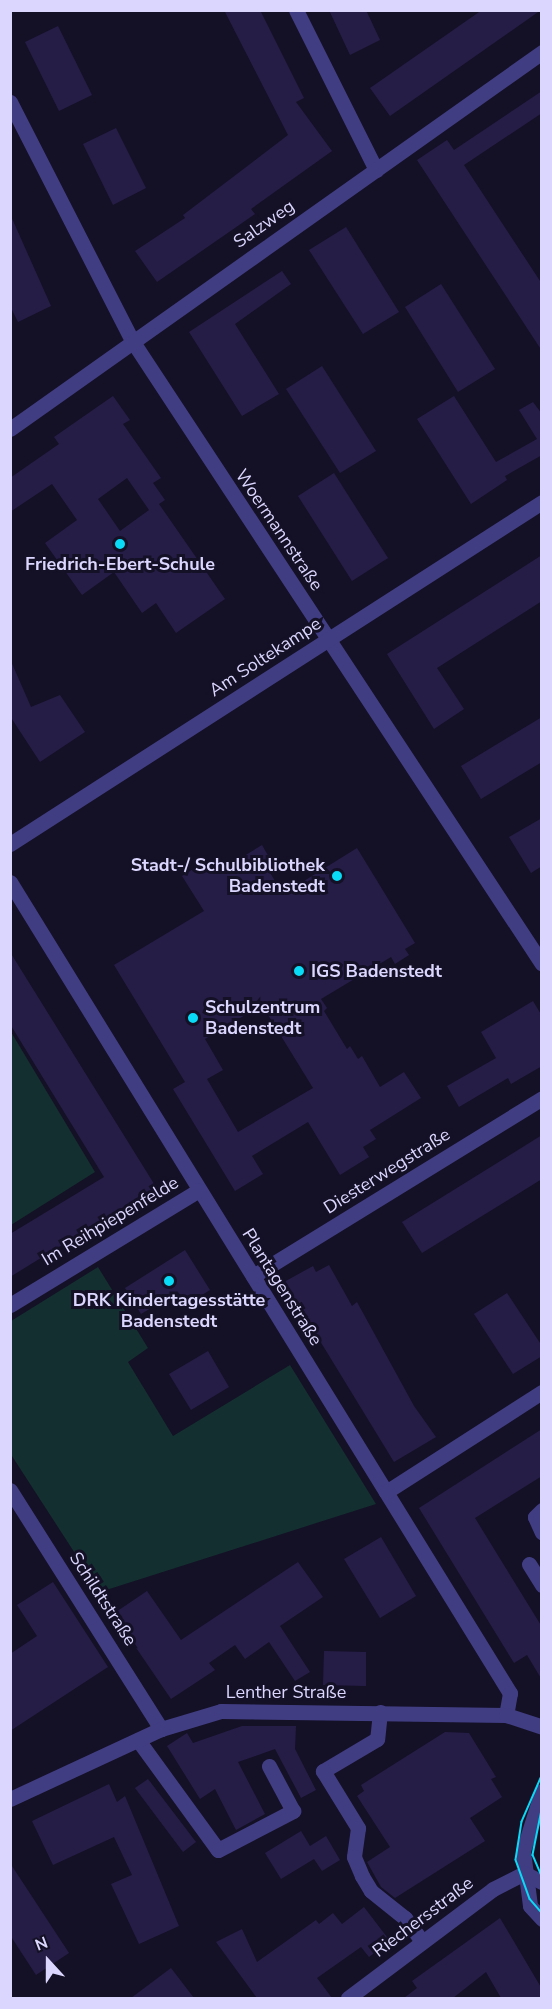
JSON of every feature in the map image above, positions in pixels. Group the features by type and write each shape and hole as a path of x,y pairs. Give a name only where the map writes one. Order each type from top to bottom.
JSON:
{"street":[{"path":"296,10 376,170"},
{"name":"Salzweg","path":"10,429 542,52"},
{"name":"Woermannstraße","path":"10,102 133,342 542,964"},
{"name":"Am Soltekampe","path":"10,844 542,502"},
{"name":"Plantagenstraße","path":"10,882 510,1693 506,1714"},
{"name":"Diesterwegstraße","path":"253,1276 542,1098"},
{"name":"Im Reihpiepenfelde","path":"10,1305 199,1190"},
{"path":"386,1492 542,1392"},
{"name":"Schildtstraße","path":"10,1490 161,1729"},
{"path":"542,1510 535,1517 542,1533"},
{"path":"529,1564 542,1585"},
{"name":"Lenther Straße","path":"10,1799 161,1729 221,1711 506,1714 542,1727"},
{"path":"380,1712 377,1739 323,1772 358,1828 354,1857 370,1891 405,1918 422,1941"},
{"path":"138,1740 218,1850 293,1811 269,1766"},
{"path":"542,1791 527,1827 524,1873 530,1906 542,1919"},
{"path":"524,1873 542,1881"},
{"name":"Riechersstraße","path":"348,1998 493,1889 524,1873"}],"green space":[{"path":"11,1032 95,1172 10,1225"},
{"path":"98,1267 148,1348 128,1362 173,1436 290,1365 376,1504 100,1592 10,1453 11,1321"}],"building":[{"path":"224,10 260,10 304,98 296,102 332,151 251,209 255,214 157,282 135,251 185,218 183,215 288,135"},
{"path":"329,10 366,10 380,40 350,55"},
{"path":"482,10 541,10 390,116 370,88"},
{"path":"58,26 92,95 59,111 25,42"},
{"path":"542,91 542,113 464,165 542,284 542,351 417,160 447,140 454,150"},
{"path":"116,128 146,188 113,205 83,144"},
{"path":"10,214 51,306 18,322 10,306"},
{"path":"346,227 399,312 363,334 309,250"},
{"path":"282,271 291,284 235,324 279,394 242,416 189,332"},
{"path":"441,284 495,369 458,392 405,307"},
{"path":"322,366 376,451 340,473 286,389"},
{"path":"113,396 130,420 123,424 161,478 153,483 165,500 159,504 225,599 176,633 156,603 142,613 114,572 82,595 45,543 77,520 52,484 10,512 10,478 59,444 54,437","holes":["127,478 149,510 120,531 98,499"]},
{"path":"454,396 496,462 537,439 519,410 533,402 542,414 542,455 505,476 507,480 471,504 417,419"},
{"path":"334,473 388,558 352,581 298,496"},
{"path":"542,555 542,601 437,668 464,709 434,729 387,654"},
{"path":"10,659 31,707 60,695 85,732 40,762 10,716"},
{"path":"542,717 542,762 481,799 461,766"},
{"path":"542,818 542,866 531,873 509,837"},
{"name":"Schulzentrum Badenstedt","path":"262,845 270,859 264,863 283,894 357,848 415,943 405,949 409,955 395,964 391,957 321,999 327,1008 324,1011 347,1049 350,1046 358,1059 362,1056 380,1087 404,1072 421,1098 370,1130 376,1139 363,1147 369,1157 340,1175 308,1122 252,1156 263,1174 235,1191 173,1089 185,1082 114,965 204,911 182,876 208,860 216,873","holes":["262,1005 313,1088 238,1132 207,1079 223,1070 205,1039"]},
{"path":"10,952 156,1187 10,1277 10,1234 104,1177 10,1024"},
{"path":"533,1001 542,1016 542,1066 511,1084 508,1078 459,1107 447,1086 496,1058 481,1032"},
{"path":"542,1135 542,1179 422,1253 402,1222"},
{"path":"185,1250 210,1290 186,1305 178,1292 141,1314 125,1288"},
{"path":"329,1265 352,1306 357,1302 414,1406 436,1437 394,1462 284,1282 313,1266 316,1272"},
{"path":"507,1293 542,1346 542,1356 513,1374 474,1314"},
{"path":"208,1351 229,1387 191,1410 169,1374"},
{"path":"542,1429 542,1476 475,1518 542,1627 542,1680 527,1655 514,1663 419,1508"},
{"path":"381,1537 416,1596 380,1618 344,1559"},
{"path":"298,1562 323,1597 280,1626 310,1672 295,1681 269,1642 245,1659 235,1645 209,1663 215,1670 171,1699 113,1614 147,1591 181,1640"},
{"path":"53,1582 108,1667 10,1731 10,1654 37,1636 17,1605"},
{"path":"324,1651 366,1652 366,1686 323,1685"},
{"path":"242,1726 296,1726 295,1749 316,1790 301,1798 275,1749 238,1762 265,1814 236,1830 215,1789 200,1799 167,1746 187,1733 193,1743"},
{"path":"445,1732 469,1733 496,1777 491,1779 502,1797 470,1818 485,1841 395,1898 381,1887 367,1862 390,1847 357,1796 364,1791 361,1785"},
{"path":"148,1779 196,1842 183,1852 135,1788"},
{"path":"109,1784 117,1802 125,1796 179,1926 139,1944 111,1884 132,1875 114,1837 53,1865 32,1821"},
{"path":"301,1831 310,1846 326,1836 340,1860 322,1871 314,1859 281,1879 265,1853"},
{"path":"10,1863 69,1953 36,1975 10,1935"},
{"path":"364,1907 390,1941 369,1957 361,1947 317,1978 332,1998 257,1998 216,1942 242,1929 257,1962 316,1920 319,1924 333,1913 342,1924"},
{"path":"500,1918 542,1989 542,1998 501,1998 486,1972 453,1998 404,1998 417,1988 412,1981"},
{"path":"171,1968 194,1998 131,1998"}],"tram line":[{"path":"542,1776 522,1822 516,1860 530,1899 542,1913"},
{"path":"542,1810 533,1855 542,1876"}],"place":[{"name":"Friedrich-Ebert-Schule","path":"120,544"},
{"name":"Stadt-/ Schulbibliothek Badenstedt","path":"337,876"},
{"name":"IGS Badenstedt","path":"299,971"},
{"name":"Schulzentrum Badenstedt","path":"193,1018"},
{"name":"DRK Kindertagesstätte Badenstedt","path":"169,1281"}]}
